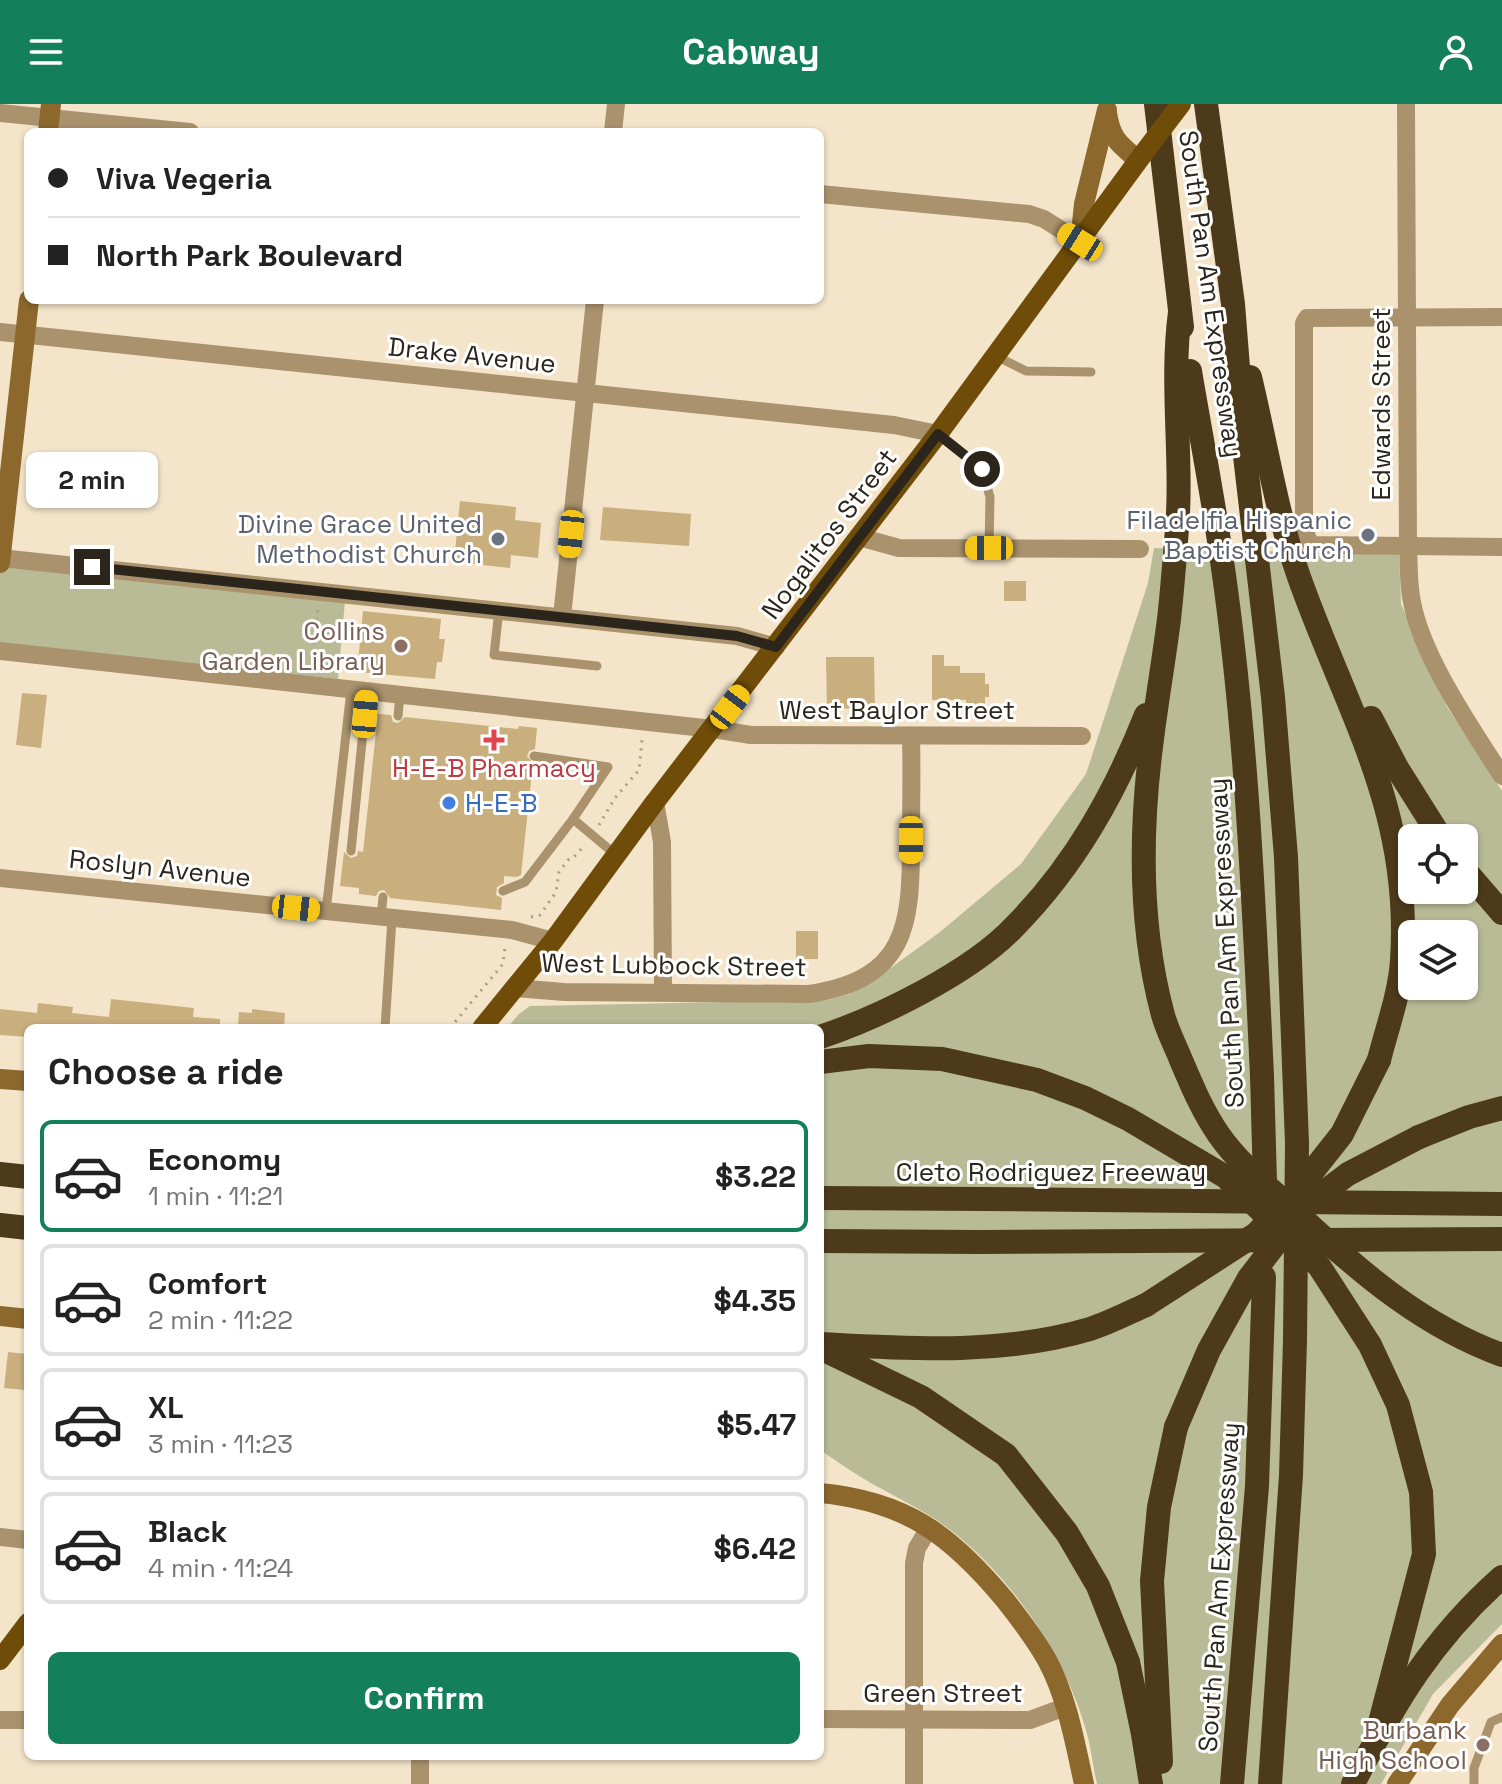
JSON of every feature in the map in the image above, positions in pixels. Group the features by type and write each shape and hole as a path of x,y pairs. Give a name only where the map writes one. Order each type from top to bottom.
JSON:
{"highway":[{"name":"South Pan Am Expressway","path":"1156,104 1180,312 1223,568 1235,671 1252,868 1262,1076 1266,1212 1256,1499 1232,1784"},
{"name":"South Pan Am Expressway","path":"1206,104 1233,304 1245,456 1273,697 1285,843 1299,1194 1291,1490 1270,1784"},
{"path":"824,1346 930,1350 1010,1345 1090,1329 1146,1305 1256,1234 1293,1196 1342,1134 1379,1060 1402,963 1403,923 1398,861 1388,808 1370,752 1285,535 1233,304"},
{"path":"1180,312 1175,350 1178,530 1146,805 1144,862 1147,918 1163,1017 1195,1095 1218,1134 1245,1167 1343,1258 1433,1323 1502,1355"},
{"path":"1321,633 1432,824"},
{"path":"824,1036 917,994 973,961 1015,927 1061,871 1097,820 1126,765 1160,679"},
{"path":"1478,885 1502,913"},
{"path":"824,1062 869,1056 942,1059 1037,1080 1085,1098 1128,1119 1226,1177 1319,1266 1370,1345 1398,1405 1421,1492 1424,1554 1377,1734"},
{"path":"1162,1784 1152,1581 1159,1507 1176,1427 1209,1350 1249,1278 1304,1207 1348,1174 1419,1137 1502,1108"},
{"path":"0,1174 24,1177"},
{"name":"Cleto Rodriguez Freeway","path":"824,1198 1502,1204"},
{"path":"0,1223 24,1225"},
{"path":"824,1241 1502,1239"},
{"path":"824,1348 921,1397 1006,1455 1067,1533 1098,1586 1128,1662 1151,1784"},
{"path":"1353,1784 1377,1734 1428,1655 1502,1577"}],"main road":[{"name":"Nogalitos Street","path":"485,1024 553,941 655,802 938,434 1181,104"},
{"path":"1107,107 1110,132 1120,145 1141,157"},
{"path":"1080,242 1084,204 1107,107"},
{"path":"0,560 29,304"},
{"path":"0,1079 24,1081"},
{"path":"0,1316 24,1319"},
{"path":"824,1494 871,1500 905,1513 929,1528 985,1575 1019,1616 1048,1662 1065,1707 1084,1784"},
{"path":"0,1660 24,1628"},
{"path":"1398,1783 1450,1705 1502,1644"}],"street":[{"path":"613,128 616,104"},
{"name":"Edwards Street","path":"1406,104 1408,547 1411,601 1434,660 1491,742 1502,776"},
{"path":"0,113 150,128"},
{"path":"824,194 1029,214 1044,219 1080,242"},
{"path":"562,617 595,304"},
{"path":"1502,317 1307,318 1304,323 1302,432 1304,523 1312,545 1502,547"},
{"name":"Drake Avenue","path":"0,332 894,425 938,434"},
{"path":"859,537 899,548 1140,549"},
{"path":"0,560 737,636 776,647"},
{"name":"West Baylor Street","path":"0,651 751,735 1082,736"},
{"name":"West Lubbock Street","path":"515,988 564,992 809,994 849,986 875,969 894,949 904,931 911,899 911,736"},
{"path":"655,802 662,842 663,992"},
{"name":"Roslyn Avenue","path":"0,878 512,930 553,941"},
{"path":"914,1784 914,1563 917,1548 929,1528"},
{"path":"0,1537 24,1540"},
{"name":"Green Street","path":"824,1719 1030,1720 1065,1707"},
{"path":"0,1720 24,1720"},
{"path":"420,1760 420,1784"}],"lane":[{"path":"996,356 1026,371 1091,372"},
{"path":"938,434 982,469 990,497 989,548"},
{"path":"499,610 494,655 597,666"},
{"path":"351,851 359,691"},
{"path":"326,911 359,691"},
{"path":"398,716 400,695"},
{"path":"503,891 525,882 608,767 534,756"},
{"path":"573,819 616,855"},
{"path":"383,897 386,917 385,1024"},
{"path":"1474,1784 1474,1768 1491,1722 1502,1717"}],"path":[{"path":"311,674 319,600"},
{"path":"600,824 615,798 639,770 642,740"},
{"path":"525,918 540,915 556,892 559,872 583,848"},
{"path":"453,1024 503,964 506,941"}],"green space":[{"path":"1154,548 1399,555 1401,604 1447,707 1502,791 1502,1624 1433,1694 1381,1784 1097,1784 1086,1730 1064,1672 1032,1617 1012,1591 969,1545 945,1526 824,1453 824,1024 510,1024 530,1006 828,1000 849,994 940,932 1021,864 1086,774 1148,583"},
{"path":"0,565 345,601 338,679 0,644"}],"building":[{"name":"Divine Grace United Methodist Church","path":"460,501 516,507 515,520 541,523 538,558 511,555 510,568 454,562"},
{"path":"603,507 691,514 689,546 600,540"},
{"path":"1004,581 1026,581 1026,601 1004,601"},
{"name":"Collins Garden Library","path":"363,611 441,619 439,639 445,639 442,662 437,662 435,679 357,672"},
{"path":"932,655 944,655 944,666 960,666 960,673 985,673 989,697 985,697 985,705 966,705 966,700 932,700"},
{"path":"826,657 874,657 875,708 827,709"},
{"path":"22,693 47,695 41,748 16,745"},
{"name":"H-E-B","path":"378,714 391,715 393,722 398,723 405,717 518,729 519,726 537,728 535,749 529,751 527,756 533,763 521,875 504,876 504,883 497,887 496,895 502,898 501,910 390,898 384,890 376,896 359,894 359,888 340,886 344,852 351,858 357,856 358,851 363,852"},
{"path":"796,931 818,931 818,959 796,959"},
{"path":"111,999 194,1008 193,1017 220,1019 220,1024 24,1024 24,1037 0,1035 0,1009 37,1013 38,1003 73,1007 72,1013 109,1017"},
{"path":"252,1009 285,1013 284,1024 238,1024 239,1012 252,1013"},
{"path":"8,1352 24,1354 24,1390 4,1388"}],"place":[{"name":"Filadelfia Hispanic Baptist Church","path":"1368,535"},
{"name":"Divine Grace United Methodist Church","path":"498,539"},
{"name":"Collins Garden Library","path":"401,646"},
{"name":"H-E-B Pharmacy","path":"494,740"},
{"name":"H-E-B","path":"449,803"},
{"name":"Burbank High School","path":"1483,1745"}],"route":[{"path":"92,567 737,636 776,647 938,434 982,469"}]}
